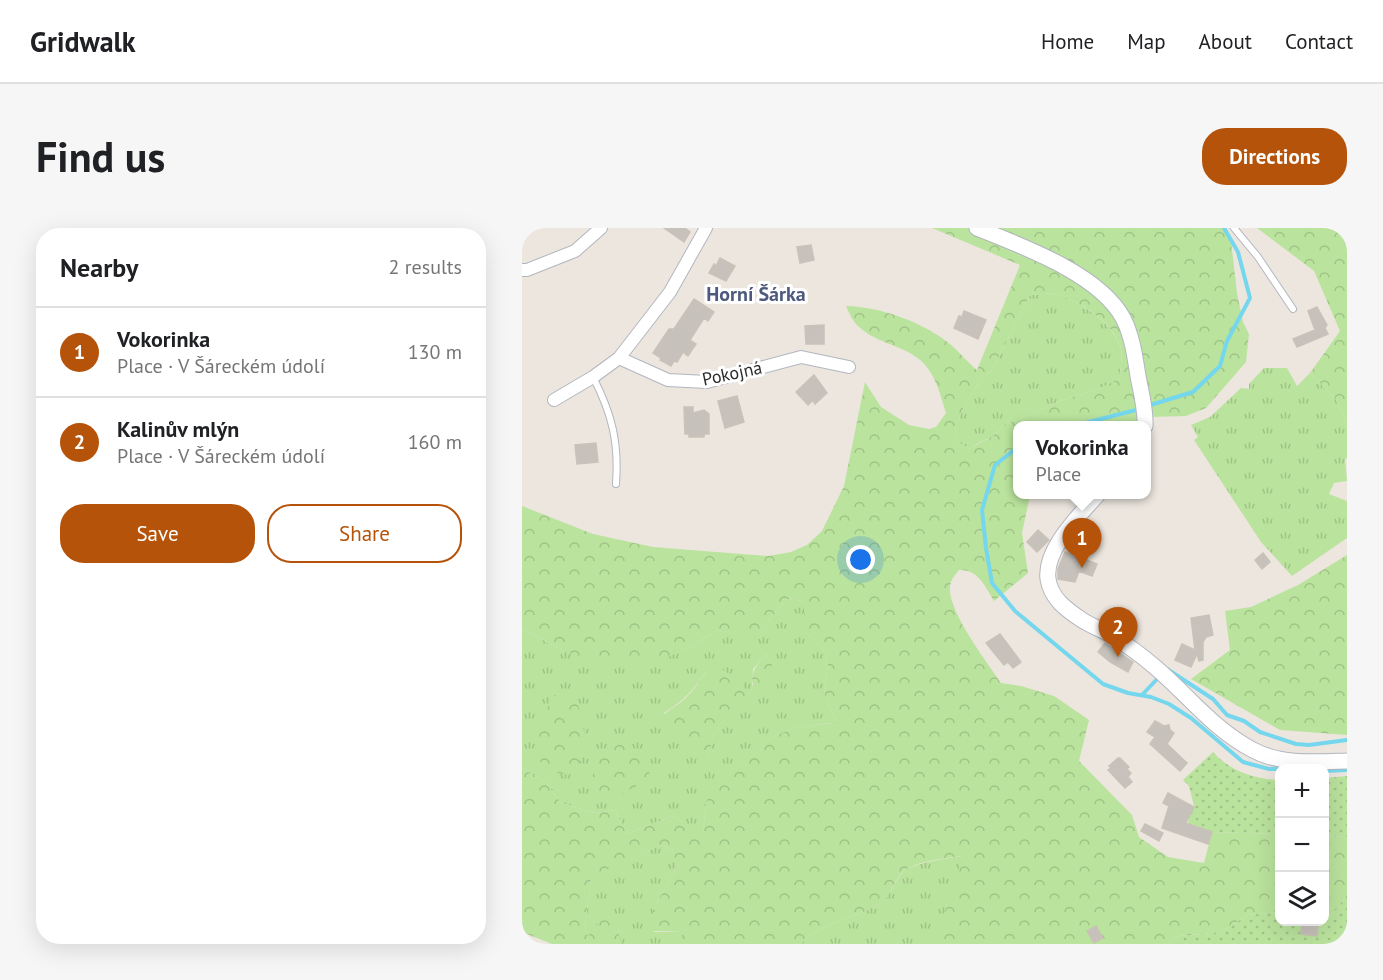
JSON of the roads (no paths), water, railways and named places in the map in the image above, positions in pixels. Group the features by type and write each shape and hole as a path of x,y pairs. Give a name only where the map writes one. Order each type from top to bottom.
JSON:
{"street":[{"path":"522,270 575,251 601,228"},
{"path":"554,400 593,377 619,358 670,292 706,228"},
{"path":"977,228 1033,250 1061,264 1108,298 1123,319 1135,354 1145,419"},
{"name":"Pokojná","path":"619,358 668,380 706,382 801,357 849,367"},
{"path":"1095,499 1056,547 1048,578 1053,594 1069,611 1136,651 1222,730 1252,750 1273,759 1309,762 1347,761"}],"lane":[{"path":"1234,228 1293,309"},
{"path":"593,377 605,400 614,428 617,460 616,484"}],"waterway":[{"path":"1147,406 1193,392 1220,366 1227,341 1250,298 1238,252 1224,228"},
{"path":"1093,421 1140,409"},
{"path":"1013,451 995,465 982,510 992,583 1015,611 1103,684 1169,704 1191,718 1243,762 1275,769"},
{"path":"1167,669 1213,699 1227,715 1244,721 1260,732 1296,744 1309,745 1347,740"},
{"path":"1142,695 1159,677"},
{"path":"1329,771 1347,770"}],"place":[{"name":"Vokorinka","path":"1082,568"},
{"name":"Kalinův mlýn","path":"1118,657"}],"district":[{"name":"Horní Šárka","path":"756,294"}]}
